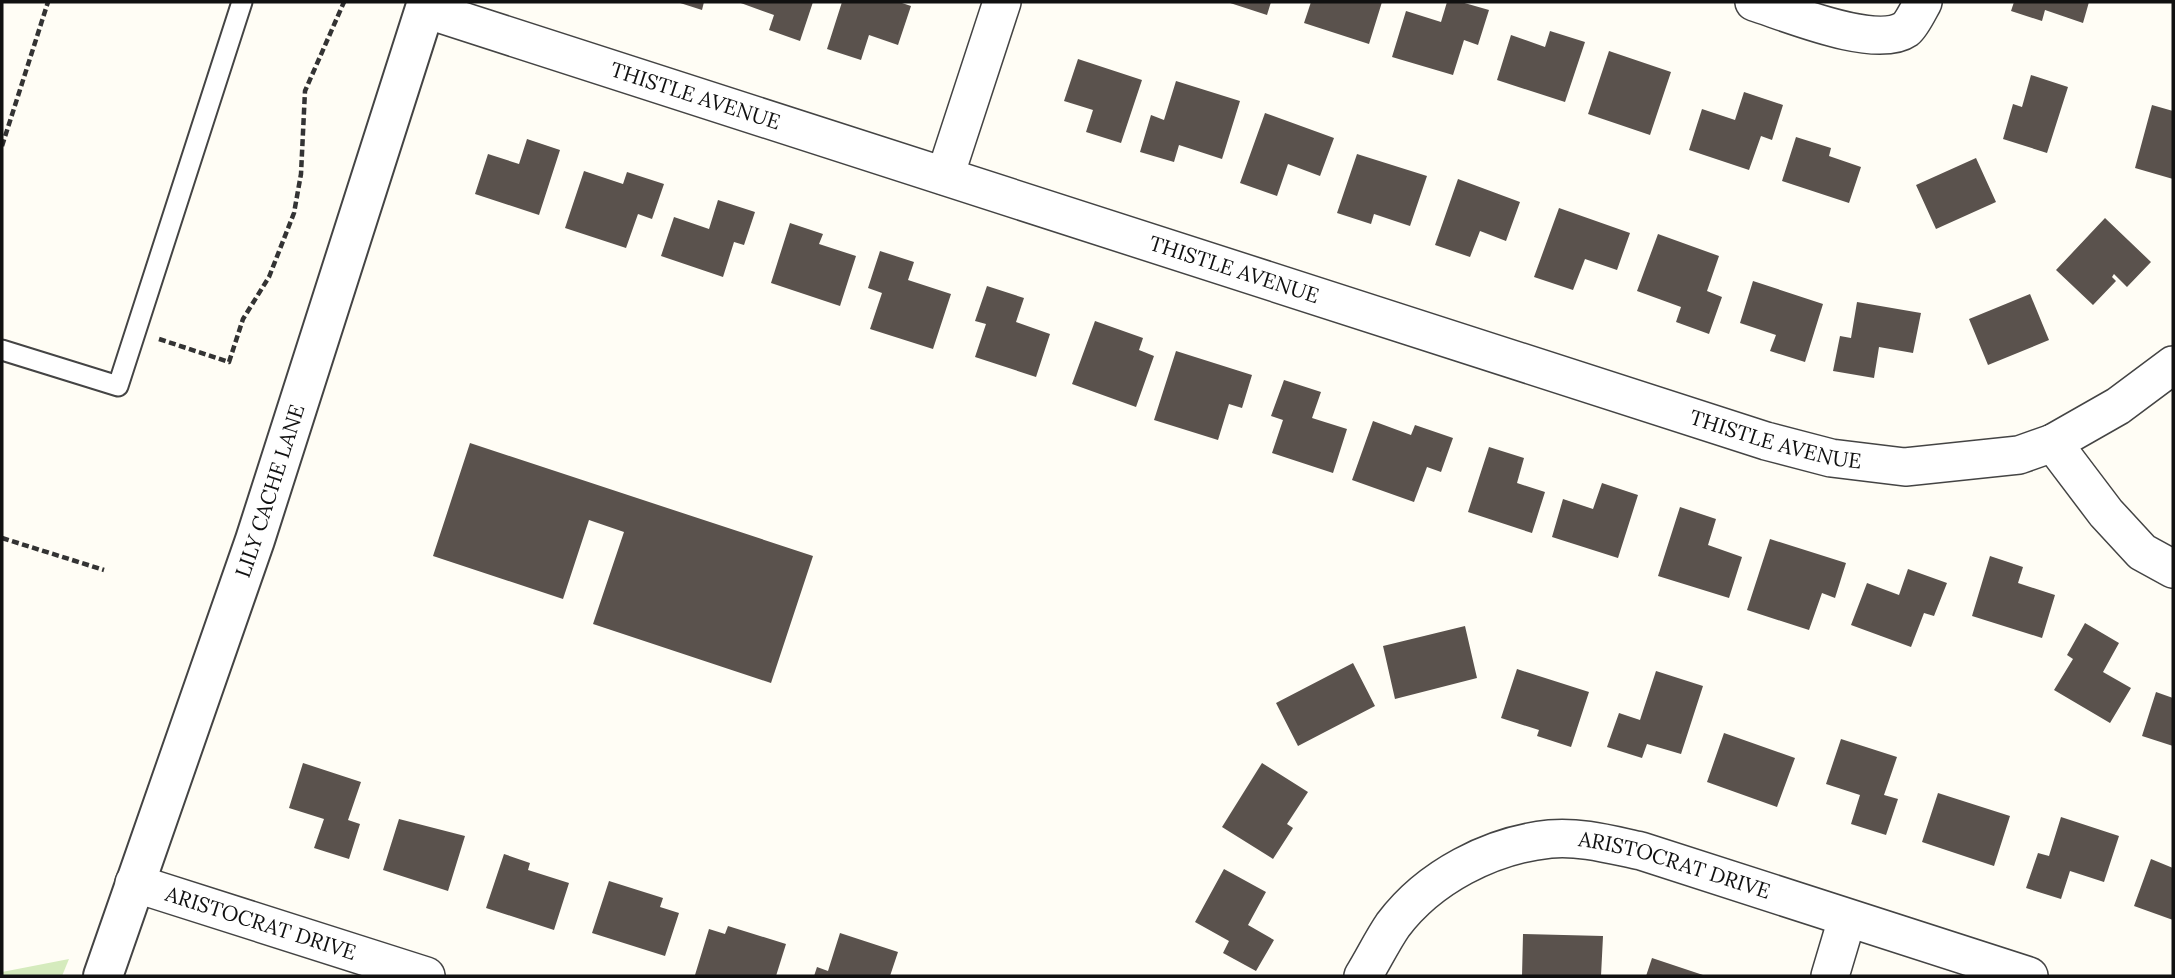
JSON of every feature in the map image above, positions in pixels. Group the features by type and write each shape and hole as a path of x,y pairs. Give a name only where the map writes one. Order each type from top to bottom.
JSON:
{"street":[{"path":"945,176 1002,2"},
{"path":"1754,2 1830,26 1870,35 1888,35 1915,29"},
{"name":"THISTLE AVENUE","path":"426,5 945,176 1753,436 1831,458 1905,467 2019,454 2053,443 2118,406 2173,365"},
{"name":"LILY CACHE LANE","path":"103,976 255,540 426,5"},
{"path":"2053,443 2106,513 2142,552 2173,569"},
{"name":"ARISTOCRAT DRIVE","path":"1363,976 1394,925 1427,890 1466,864 1510,848 1551,839 1592,841 1641,851 2029,976"},
{"name":"ARISTOCRAT DRIVE","path":"134,883 426,976"},
{"path":"1830,976 1847,919"}],"lane":[{"path":"2,350 118,386 242,2"}],"path":[{"path":"2,146 48,2"},
{"path":"155,337 229,362 243,319 269,277 295,213 301,174 305,92 344,2"},
{"path":"2,538 104,570"}],"green space":[{"path":"69,959 62,976 2,976 2,972"}],"building":[{"path":"677,2 704,2 702,10"},
{"path":"738,2 813,2 800,41 769,30 774,15"},
{"path":"842,2 899,2 911,6 898,45 869,35 861,60 827,49"},
{"path":"1227,2 1271,2 1267,15"},
{"path":"1311,2 1382,2 1369,44 1304,23"},
{"path":"1447,2 1461,2 1489,10 1478,45 1464,40 1453,75 1392,57 1406,11 1441,22"},
{"path":"2014,2 2089,2 2083,23 2045,10 2042,21 2011,11"},
{"path":"1550,31 1585,42 1565,102 1497,80 1511,35 1545,47"},
{"path":"1609,51 1671,72 1650,135 1588,114"},
{"path":"1078,59 1142,80 1121,143 1086,132 1093,110 1064,101"},
{"path":"2031,75 2068,87 2047,153 2003,139 2013,104 2022,107"},
{"path":"1176,81 1240,101 1222,159 1179,145 1174,162 1140,152 1151,115 1164,120"},
{"path":"1744,92 1783,105 1772,140 1761,136 1749,170 1689,150 1702,109 1735,120"},
{"path":"2152,105 2173,111 2173,179 2135,168"},
{"path":"1265,113 1334,138 1320,176 1288,164 1277,196 1240,183"},
{"path":"1796,137 1831,148 1829,156 1861,167 1849,203 1782,181"},
{"path":"527,139 560,150 539,215 475,194 488,154 519,164"},
{"path":"1357,154 1427,176 1410,226 1374,214 1371,224 1337,213"},
{"path":"1976,158 1996,202 1936,229 1916,185"},
{"path":"584,171 623,184 627,172 664,184 652,219 638,214 626,248 565,228"},
{"path":"1458,179 1520,202 1506,241 1480,231 1470,257 1435,245"},
{"path":"718,200 755,212 744,245 734,242 723,277 661,256 674,217 709,229"},
{"path":"1559,208 1630,233 1617,270 1585,259 1573,290 1534,277"},
{"path":"2105,218 2151,262 2127,287 2114,274 2112,277 2116,281 2093,305 2056,270"},
{"path":"790,223 823,234 819,244 856,256 840,306 771,283"},
{"path":"1658,234 1719,256 1707,291 1722,297 1709,334 1676,322 1681,307 1637,291"},
{"path":"880,251 914,262 908,280 951,294 933,349 870,329 882,293 868,288"},
{"path":"1753,281 1823,304 1805,362 1770,351 1776,335 1740,323"},
{"path":"987,286 1024,298 1016,322 1050,334 1036,377 975,357 986,324 975,321"},
{"path":"2030,294 2049,340 1988,365 1969,319"},
{"path":"1857,302 1921,313 1913,353 1879,347 1874,378 1833,371 1840,336 1851,338"},
{"path":"1095,321 1143,338 1139,350 1154,356 1136,407 1072,384"},
{"path":"1176,351 1252,375 1242,408 1229,404 1218,440 1154,420"},
{"path":"1284,380 1321,392 1312,418 1347,429 1333,473 1272,453 1283,420 1271,416"},
{"path":"1373,421 1411,435 1415,425 1453,438 1441,472 1427,467 1414,502 1352,480"},
{"path":"470,443 813,556 771,683 593,624 624,532 589,520 563,599 433,556"},
{"path":"1489,447 1524,458 1517,483 1545,492 1532,533 1468,512"},
{"path":"1602,483 1638,495 1618,558 1552,537 1563,499 1593,509"},
{"path":"1680,507 1716,519 1708,545 1742,557 1729,598 1658,576"},
{"path":"1770,539 1846,563 1835,598 1822,593 1809,630 1747,610"},
{"path":"1990,556 2023,567 2018,583 2055,595 2042,638 1972,616"},
{"path":"1908,569 1947,583 1934,616 1924,613 1911,647 1851,625 1867,583 1899,595"},
{"path":"2085,623 2119,643 2103,672 2131,688 2110,723 2054,690 2073,659 2067,655"},
{"path":"1465,626 1477,678 1395,699 1383,646"},
{"path":"1353,663 1375,706 1298,746 1276,703"},
{"path":"1517,669 1589,692 1571,747 1537,736 1539,730 1501,718"},
{"path":"1656,671 1703,686 1681,754 1647,744 1642,758 1607,747 1619,713 1640,720"},
{"path":"2156,692 2173,698 2173,746 2142,736"},
{"path":"1724,733 1795,758 1777,807 1707,782"},
{"path":"1841,739 1897,757 1884,795 1898,799 1886,835 1851,824 1860,795 1826,784"},
{"path":"303,763 361,782 348,820 360,824 349,859 314,848 324,819 289,808"},
{"path":"1262,763 1308,792 1287,824 1293,828 1273,859 1222,827"},
{"path":"1938,793 2010,816 1994,866 1922,842"},
{"path":"2061,817 2119,836 2104,882 2070,871 2061,899 2026,888 2038,853 2049,856"},
{"path":"399,819 465,836 448,891 383,870"},
{"path":"504,854 530,863 528,870 569,883 554,930 486,908"},
{"path":"2151,859 2173,868 2173,920 2134,906"},
{"path":"1224,869 1266,892 1248,925 1274,940 1256,971 1223,953 1229,941 1195,922"},
{"path":"609,881 663,898 660,907 679,913 665,956 592,933"},
{"path":"728,926 786,944 776,976 695,975 709,929 725,934"},
{"path":"840,933 898,952 890,976 814,976 817,967 828,971"},
{"path":"1523,934 1603,936 1601,976 1522,976"},
{"path":"1652,958 1706,976 1646,976"}]}
